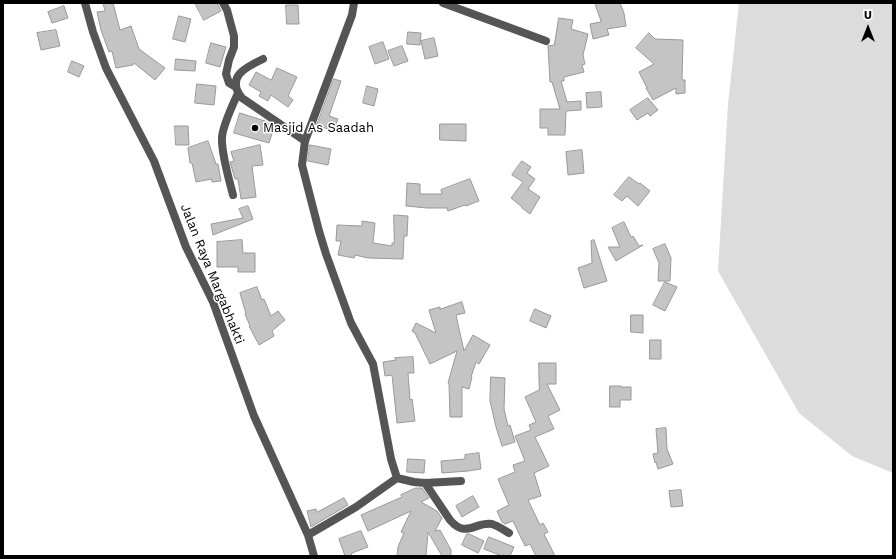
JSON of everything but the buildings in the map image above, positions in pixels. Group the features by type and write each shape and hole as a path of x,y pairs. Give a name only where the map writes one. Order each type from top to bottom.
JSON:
{"street":[{"name":"Jalan Raya Margabhakti","path":"85,3 93,32 106,68 154,161 186,247 213,302 254,416 308,535 314,556"},
{"path":"224,3 234,36 234,47 226,74 229,83 237,90 242,98 305,141"},
{"path":"354,3 352,15 305,141 302,165 326,254 351,323 373,364 391,459 397,478"},
{"path":"443,3 546,41"},
{"path":"233,194 225,162 222,136 237,90 238,76 247,67 263,59"},
{"path":"308,535 356,507 397,478 425,483 461,481"},
{"path":"425,483 454,526 470,528 491,524 509,532"}],"shaded area":[{"path":"739,3 893,3 893,473 852,456 799,413 718,271 728,104"}],"place":[{"name":"Masjid As Saadah","path":"255,128"}]}
